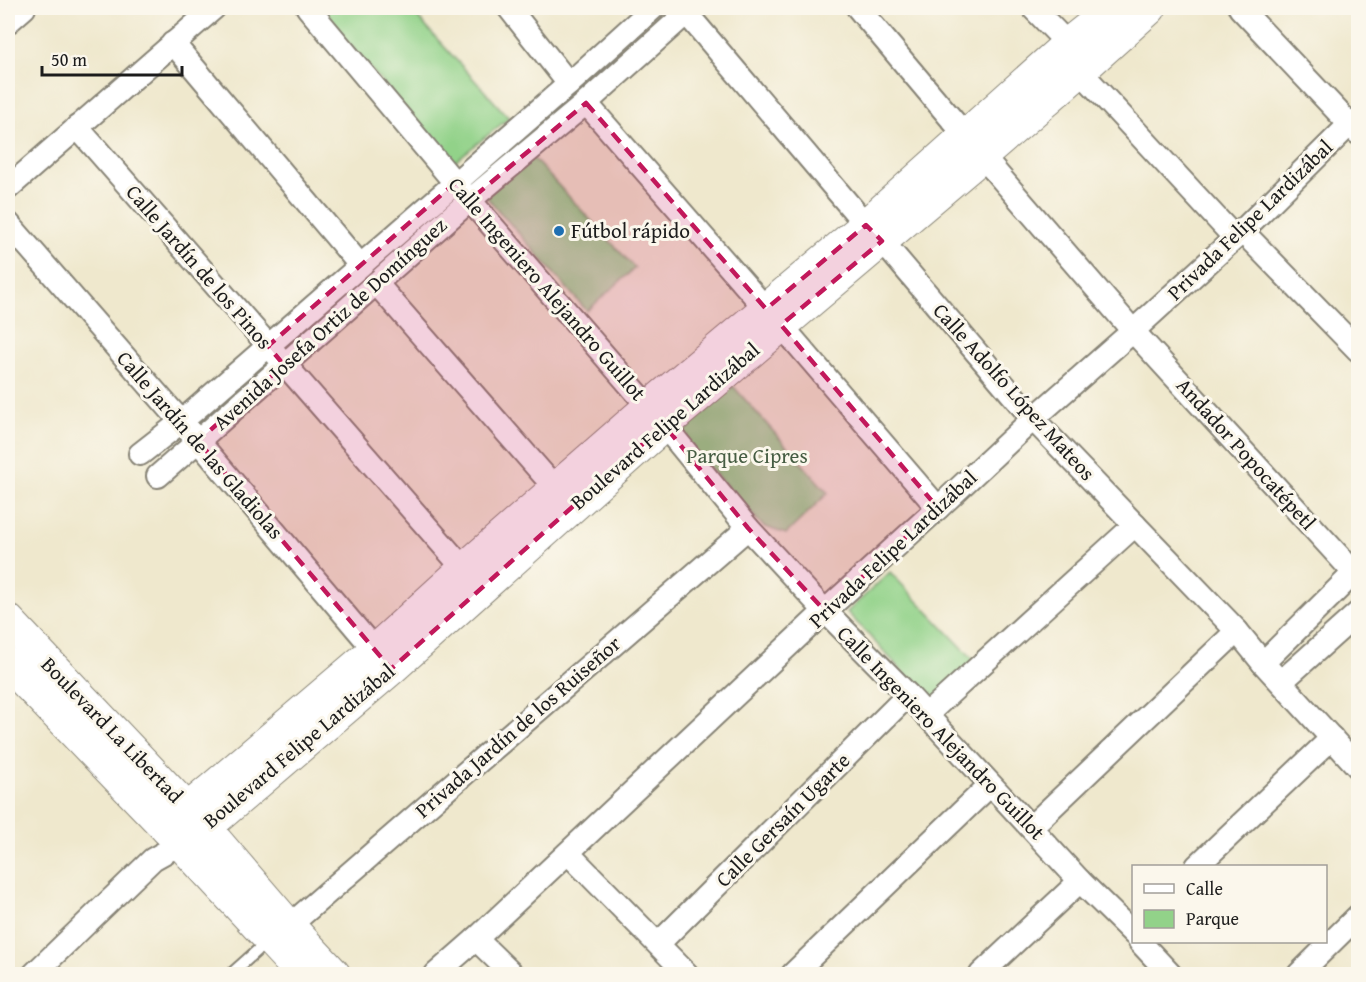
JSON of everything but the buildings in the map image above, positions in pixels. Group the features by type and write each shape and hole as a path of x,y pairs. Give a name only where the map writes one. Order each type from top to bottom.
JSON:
{"main road":[{"name":"Boulevard Felipe Lardizábal","path":"1074,58 1113,8"},
{"name":"Boulevard Felipe Lardizábal","path":"185,828 383,659 656,416 874,233 1074,58 1150,8"},
{"name":"Boulevard Felipe Lardizábal","path":"383,659 464,568 556,489 656,416"},
{"name":"Boulevard La Libertad","path":"8,620 185,828 279,933 334,975"},
{"name":"Boulevard La Libertad","path":"8,664 185,828"},
{"name":"Boulevard La Libertad","path":"279,933 302,975"}],"street":[{"path":"8,22 24,8"},
{"path":"8,188 214,8"},
{"name":"Calle Ingeniero Alejandro Guillot","path":"308,8 454,183 656,416 748,528 825,611 908,695 1080,881 1132,931"},
{"path":"509,8 569,84"},
{"name":"Avenida Josefa Ortiz de Domínguez","path":"140,454 182,422 653,8"},
{"name":"Andador Popocatépetl","path":"858,8 1133,331 1357,573"},
{"path":"1033,8 1074,58 1239,234 1359,350"},
{"path":"1240,8 1354,128"},
{"name":"Avenida Josefa Ortiz de Domínguez","path":"158,476 470,200 586,103 687,9"},
{"name":"Calle Adolfo López Mateos","path":"687,9 1033,419 1237,631 1263,663 1359,767"},
{"path":"173,43 360,265"},
{"path":"586,103 938,508"},
{"name":"Calle Jardín de los Pinos","path":"77,127 464,568"},
{"name":"Privada Felipe Lardizábal","path":"436,975 1033,419 1133,331 1354,128"},
{"name":"Calle Jardín de las Gladiolas","path":"8,224 182,422 383,659"},
{"path":"376,283 556,489"},
{"path":"926,715 1136,525"},
{"name":"Privada Jardín de los Ruiseñor","path":"279,933 748,528"},
{"path":"1263,663 1357,573"},
{"path":"1281,682 1359,613"},
{"path":"1031,827 1237,631"},
{"name":"Calle Gersaín Ugarte","path":"658,944 908,695"},
{"path":"1199,865 1332,738"},
{"path":"793,975 990,785"},
{"path":"34,975 185,828"},
{"path":"568,853 687,975"},
{"path":"986,973 1080,881"},
{"path":"1299,975 1359,916"},
{"path":"476,939 512,975"},
{"name":"Calle Ingeniero Alejandro Guillot","path":"1143,943 1170,975"}],"lane":[{"path":"231,975 279,933"}],"highlighted area":[{"path":"586,103 766,309 866,225 882,241 781,325 938,508 825,611 748,528 664,425 391,669 198,441 284,365 268,346 455,183 470,200"}],"green space":[{"path":"317,8 409,8 509,118 453,163"},
{"name":"Fútbol rápido","path":"531,156 635,268 587,311 484,194"},
{"name":"Parque Cipres","path":"733,386 828,493 786,534 763,526 679,435"},
{"path":"890,572 975,661 932,703 847,612"}],"place":[{"name":"Fútbol rápido","path":"559,231"}]}
